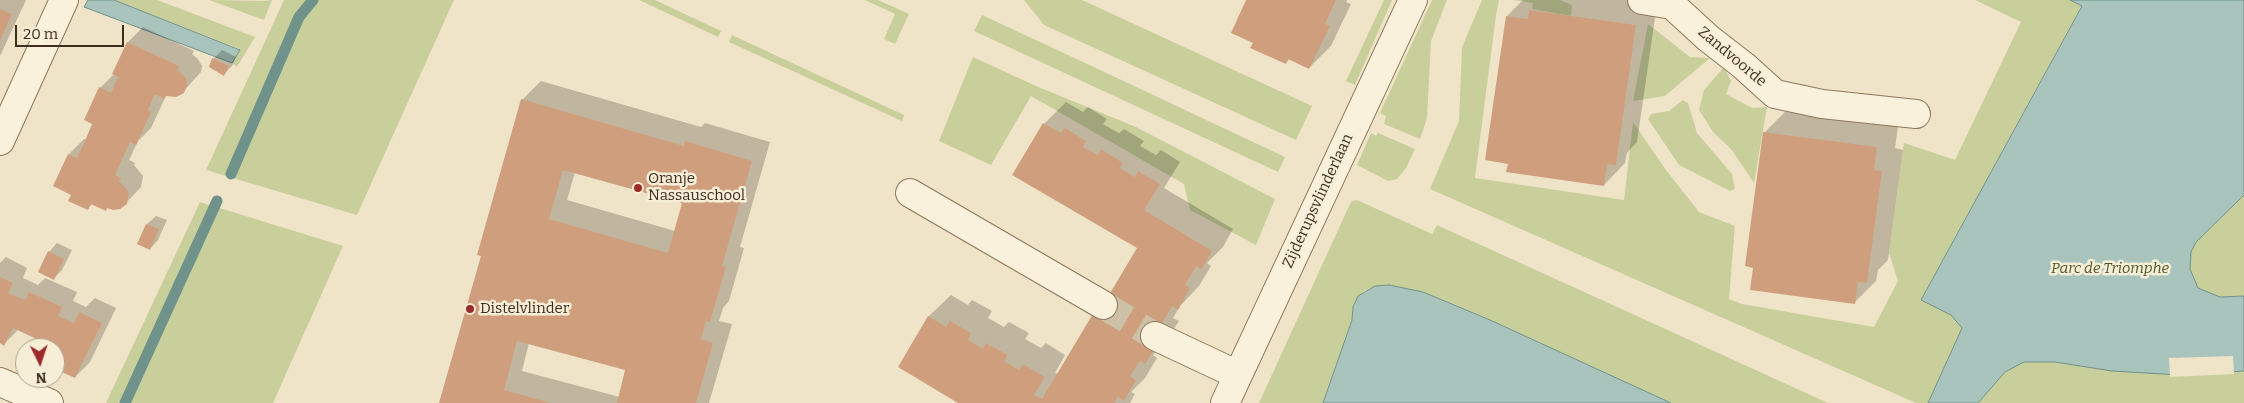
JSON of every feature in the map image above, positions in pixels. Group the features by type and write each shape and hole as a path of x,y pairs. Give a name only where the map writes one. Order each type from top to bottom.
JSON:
{"street":[{"path":"0,141 64,0"},
{"name":"Zijderupsvlinderlaan","path":"1225,403 1413,0"},
{"name":"Zandvoorde","path":"1642,0 1672,6 1775,94 1822,104 1916,114"},
{"path":"910,193 1102,305"},
{"path":"1155,336 1238,375"},
{"path":"0,382 49,403"}],"green space":[{"path":"114,0 157,0 255,37 237,67 232,63 240,49"},
{"path":"209,0 265,1 272,0 264,20"},
{"path":"284,0 454,0 357,215 206,170"},
{"path":"639,0 655,0 721,31 718,37"},
{"path":"865,0 878,0 909,14 895,44 884,39 895,14"},
{"path":"1024,0 1082,0 1312,106 1296,140 1044,25"},
{"path":"1384,0 1392,0 1355,85 1346,81"},
{"path":"1432,0 1447,0 1431,41 1427,118 1420,139 1384,124 1386,116 1380,113"},
{"name":"Parc de Triomphe","path":"1482,0 1499,0 1475,178 1624,200 1633,122 1666,170 1699,212 1735,226 1729,299 1742,304 1874,327 1898,281 1889,253 1904,143 1955,160 2021,22 1975,0 2070,0 2082,5 1923,296 2244,0 2244,403 1916,403 1430,189 1459,121 1462,47"},
{"path":"1513,0 1560,0 1572,5 1571,16 1532,9 1533,3"},
{"path":"982,15 1285,157 1278,172 974,31"},
{"path":"1648,24 1690,57 1710,58 1665,96 1633,101"},
{"path":"732,35 904,115 902,121 729,42"},
{"path":"973,57 1036,86 1136,127 1275,199 1256,245 1190,210 1184,184 1031,96 991,165 939,141"},
{"path":"1724,67 1731,81 1726,94 1752,108 1767,107 1754,183 1731,149 1713,132 1699,110 1704,90"},
{"path":"1683,100 1688,103 1697,133 1732,174 1735,189 1730,191 1679,165 1648,119 1651,114 1669,111"},
{"path":"1371,133 1376,136 1378,133 1415,149 1406,168 1397,179 1388,181 1357,165"},
{"path":"1357,200 1432,234 1437,225 1828,403 1671,403 1490,320 1423,292 1389,285 1375,286 1364,291 1353,307 1352,319 1323,403 1259,403 1349,206 1352,201"},
{"path":"200,202 343,246 273,403 106,403"}],"water":[{"path":"88,0 114,0 240,50 232,63 84,7"},
{"name":"Parc de Triomphe","path":"2070,0 2244,0 2244,195 2196,242 2191,252 2190,269 2198,288 2220,297 2244,296 2244,371 2180,375 2112,371 2055,362 2024,362 2005,372 1978,403 1928,403 1962,328 1951,315 1921,300 2082,6"},
{"path":"1389,285 1423,292 1490,320 1671,403 1323,403 1352,320 1353,307 1358,296 1375,286"}],"pier":[{"path":"2233,356 2234,374 2170,377 2169,358"}],"building":[{"path":"1246,0 1336,0 1325,24 1330,26 1309,69 1288,59 1286,64 1250,48 1253,43 1231,33"},
{"path":"0,9 12,14 0,41"},
{"path":"1529,10 1636,25 1616,165 1607,164 1604,186 1506,172 1508,164 1485,160 1506,16 1528,19"},
{"path":"127,42 179,66 178,70 186,78 187,86 184,93 176,97 166,96 164,99 155,94 148,110 151,112 136,145 130,142 115,175 121,178 119,181 129,192 127,204 120,209 113,210 107,208 106,211 91,204 88,210 68,201 71,195 53,186 68,154 77,158 85,141 92,124 84,120 99,87 111,93 118,77 112,74"},
{"path":"212,58 229,66 224,76 209,67"},
{"path":"521,99 684,146 685,141 752,161 722,266 726,267 710,322 706,321 701,339 713,343 696,403 617,403 625,370 517,341 504,390 551,403 439,403 481,256 477,255","holes":["563,170 682,203 668,253 549,219"]},
{"path":"1043,123 1061,133 1065,128 1086,141 1083,147 1098,155 1101,149 1123,163 1120,168 1135,177 1138,171 1160,184 1144,210 1212,251 1201,270 1196,266 1185,285 1190,288 1178,310 1172,306 1155,336 1158,343 1145,364 1140,361 1130,376 1136,380 1124,401 1118,397 1114,403 958,403 898,367 928,316 946,327 950,321 971,333 968,340 983,349 986,343 1008,355 1004,361 1019,370 1023,364 1045,377 1034,395 1042,399 1097,307 1103,305 1137,248 1012,175"},
{"path":"1763,132 1877,147 1874,170 1882,171 1867,283 1858,282 1855,304 1750,290 1753,268 1745,266"},
{"path":"146,224 159,229 150,250 137,244"},
{"path":"48,251 64,259 54,280 38,272"},
{"path":"0,277 13,283 8,293 25,300 29,292 62,307 58,316 74,323 79,312 102,323 75,378 65,374 65,338 34,338 13,328 4,346 0,343"}],"waterway":[{"path":"231,174 299,17 313,0"},
{"path":"125,403 217,201"}],"tunnel":[{"path":"1103,305 1155,336"}],"place":[{"name":"Oranje Nassauschool","path":"638,188"},
{"name":"Distelvlinder","path":"470,309"}]}
